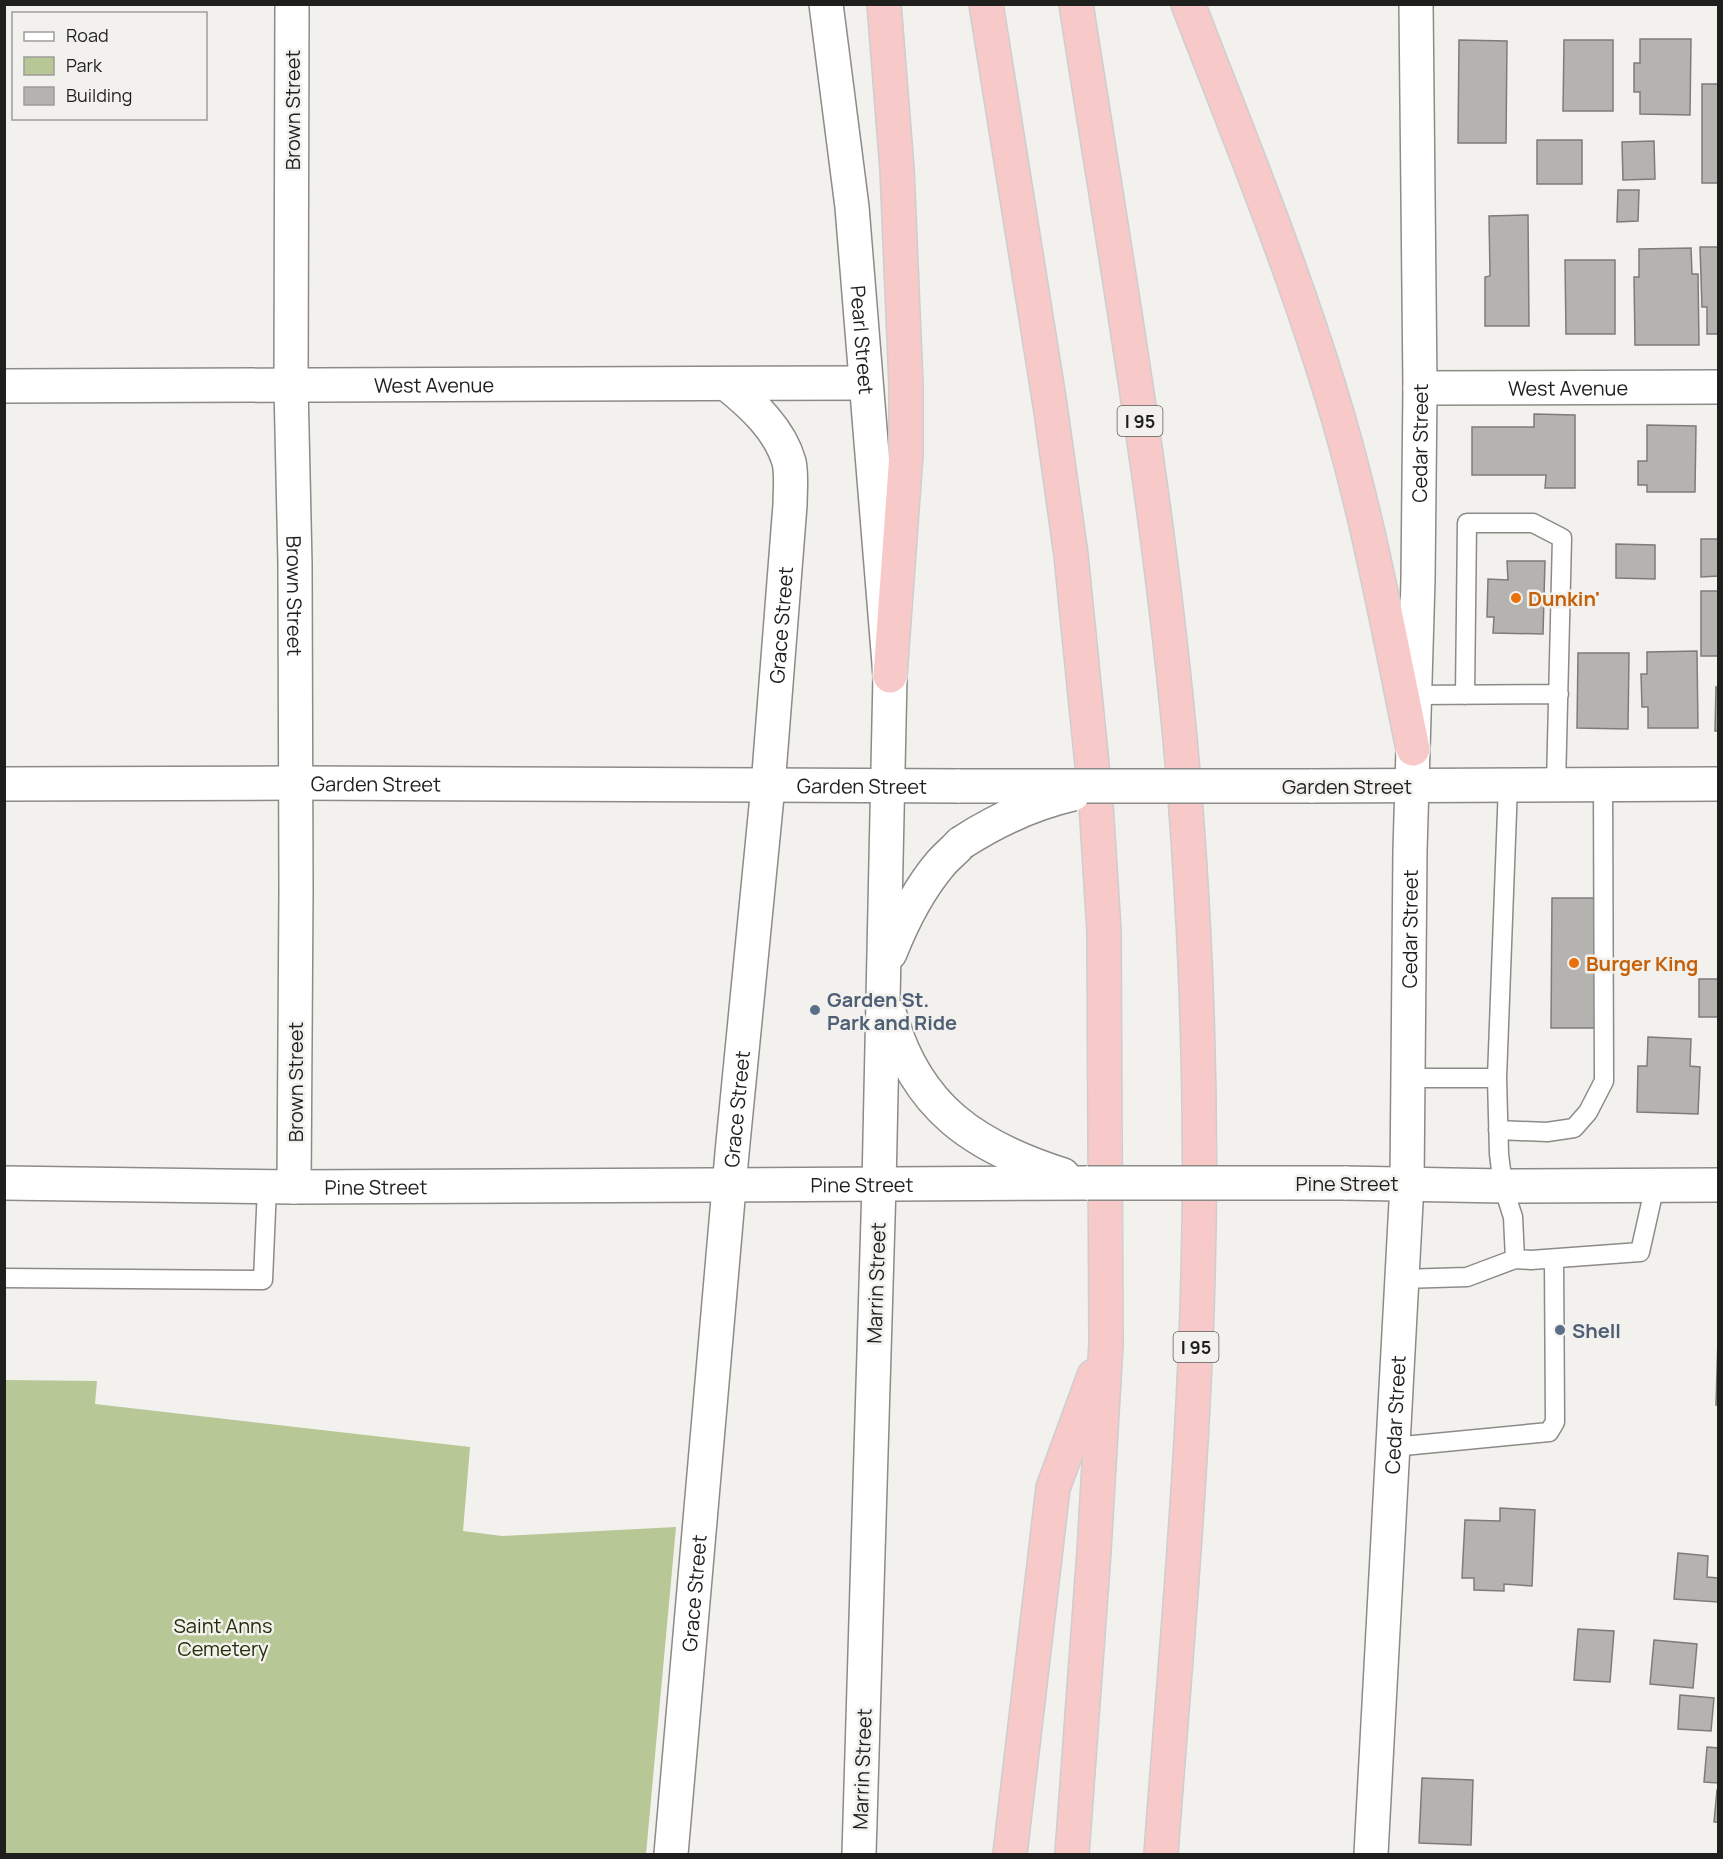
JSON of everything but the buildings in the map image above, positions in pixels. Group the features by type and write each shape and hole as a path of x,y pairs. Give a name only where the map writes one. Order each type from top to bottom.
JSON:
{"highway":[{"path":"884,4 897,169 906,385 906,454 890,676"},
{"path":"986,4 1054,427 1077,603 1089,724 1104,931 1106,1344 1072,1854"},
{"name":"I 95","path":"1076,4 1163,580 1182,763 1192,906 1199,1099 1197,1296 1188,1478 1161,1854"},
{"path":"1188,4 1308,322 1330,389 1359,495 1381,589 1413,749"},
{"path":"1010,1854 1053,1488 1106,1344"}],"main road":[{"name":"Brown Street","path":"281,1187 295,783 295,564 291,386 292,4"},
{"name":"Pearl Street","path":"826,4 852,207 890,676"},
{"name":"Cedar Street","path":"1371,1854 1407,1184 1420,388 1416,4"},
{"name":"West Avenue","path":"4,386 865,383"},
{"name":"Grace Street","path":"671,1854 768,786 790,505 790,464 780,441 763,417 728,385"},
{"name":"West Avenue","path":"1420,388 1719,387"},
{"name":"Marrin Street","path":"859,1854 879,1185 890,676"},
{"name":"Garden Street","path":"4,784 768,786 1719,784"},
{"path":"1088,1183 1020,1159 992,1146 967,1131 928,1095 910,1069 890,1017 883,982 889,956 911,905 938,867 961,843 984,828 1011,816 1067,795 1110,785"},
{"name":"Pine Street","path":"4,1183 281,1187 1088,1183 1719,1185"}],"lane":[{"path":"1465,694 1467,523 1533,523 1562,537 1556,785"},
{"path":"1414,695 1559,694"},
{"path":"1498,1130 1547,1132 1574,1128 1588,1112 1605,1081 1603,784"},
{"path":"1508,785 1497,1078 1498,1154 1503,1186 1513,1217 1515,1258"},
{"path":"1409,1078 1497,1078"},
{"path":"1402,1279 1467,1277 1515,1258 1554,1259 1640,1252 1655,1185"},
{"path":"4,1278 263,1280 281,1187"},
{"path":"1393,1447 1550,1432 1555,1422 1554,1259"}],"green space":[{"name":"Saint Anns Cemetery","path":"5,1380 97,1381 95,1404 470,1447 463,1531 502,1536 676,1527 646,1854 5,1854"}],"place":[{"name":"Dunkin'","path":"1516,598"},
{"name":"Burger King","path":"1574,963"},
{"name":"Garden St. Park and Ride","path":"815,1010"},
{"name":"Shell","path":"1560,1330"}]}
